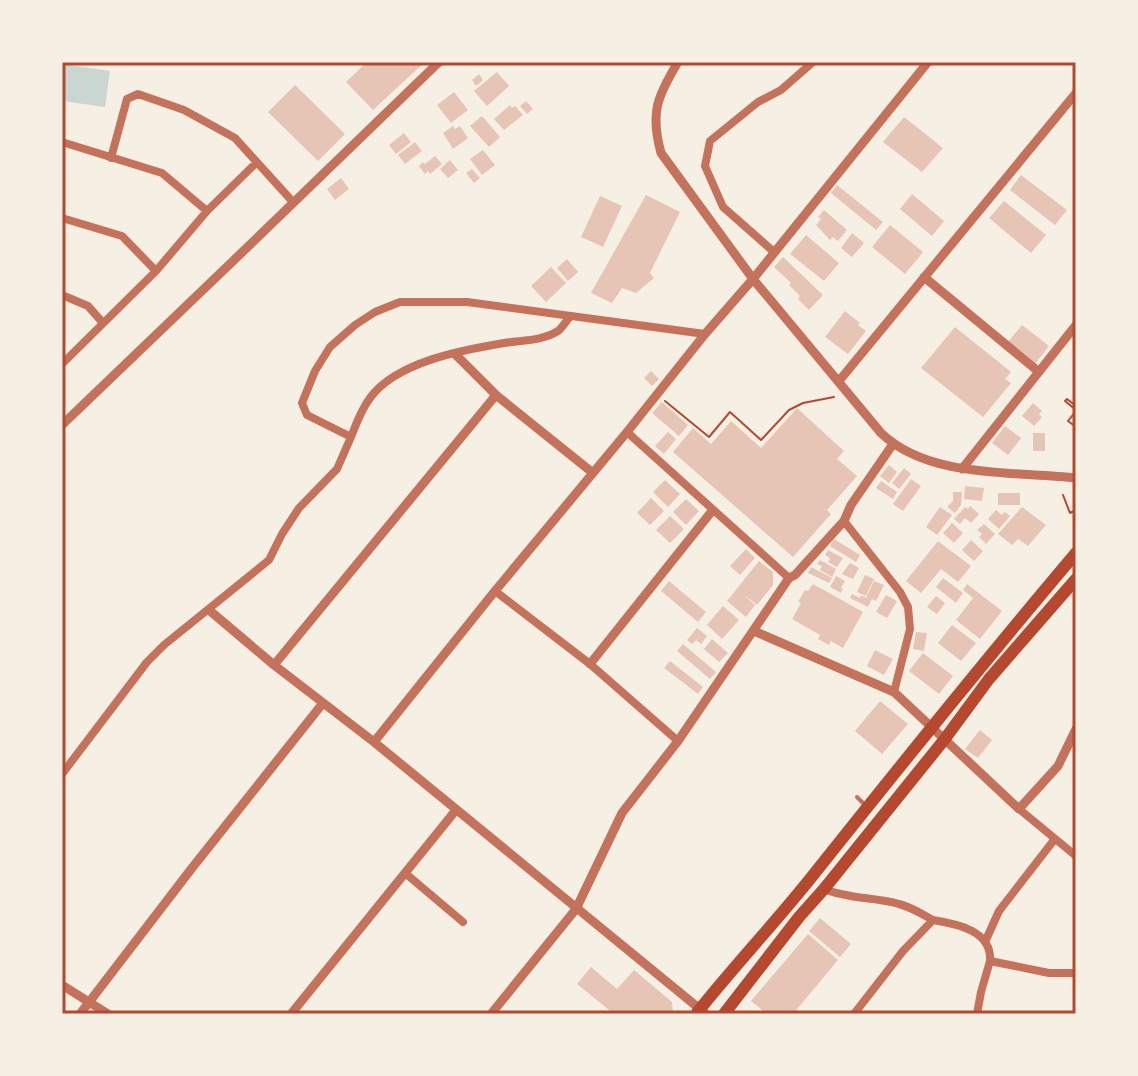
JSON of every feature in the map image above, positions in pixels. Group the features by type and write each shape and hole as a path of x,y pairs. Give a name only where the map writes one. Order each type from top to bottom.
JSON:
{"highway":[{"path":"700,1012 812,877 862,802 932,729 1076,553"},
{"path":"724,1014 944,740 989,679 1076,579"}],"street":[{"path":"62,425 439,62"},
{"path":"678,62 656,106 655,131 661,153 753,279 871,422 893,444 918,456 962,469 1075,476"},
{"path":"774,252 723,207 705,166 710,141 758,102 781,90 813,62"},
{"path":"374,742 928,62"},
{"path":"839,381 1076,93"},
{"path":"111,158 127,99 138,94 184,110 235,138 293,202"},
{"path":"62,142 162,173 207,211"},
{"path":"62,364 156,271 207,211 256,163"},
{"path":"62,218 122,236 156,271"},
{"path":"924,277 1039,372"},
{"path":"62,295 88,306 103,323"},
{"path":"351,437 307,415 302,403 315,371 330,347 375,312 400,302 467,302 705,334"},
{"path":"62,774 147,662 269,560 299,508 337,469 371,396 386,382 404,370 455,354 505,343 531,341 559,330 570,317"},
{"path":"962,469 1076,325"},
{"path":"455,354 496,395 593,473"},
{"path":"274,665 496,395"},
{"path":"627,432 789,578"},
{"path":"491,1014 576,909 622,813 678,741 789,578 844,521 851,505 893,444"},
{"path":"590,664 712,511"},
{"path":"844,521 900,592 908,607 910,629 894,692"},
{"path":"495,591 590,664 678,741"},
{"path":"209,610 700,1012"},
{"path":"754,631 894,692 1019,809 1076,856"},
{"path":"80,1014 323,703"},
{"path":"1019,809 1058,766 1076,729"},
{"path":"291,1014 456,810"},
{"path":"985,942 999,911 1054,840"},
{"path":"405,873 463,922"},
{"path":"824,889 835,894 898,904 984,938 990,951 990,961 977,1014"},
{"path":"854,1014 903,951 933,920"},
{"path":"990,961 1049,973 1076,973"},
{"path":"62,985 108,1014"}],"path":[{"path":"657,395 709,437 730,412 761,440 789,410 803,403 834,397"},
{"path":"1076,409 1068,421 1076,427"},
{"path":"1063,495 1070,513 1076,510"}],"shaded area":[{"path":"62,64 110,71 105,107 62,101"}],"building":[{"path":"367,62 425,62 373,110 346,82"},
{"path":"497,72 509,86 487,106 474,91"},
{"path":"479,74 483,80 476,86 472,80"},
{"path":"295,85 345,134 318,161 268,112"},
{"path":"454,92 468,110 451,123 437,105"},
{"path":"526,101 533,109 527,114 520,106"},
{"path":"510,105 523,115 504,130 494,119"},
{"path":"482,116 500,137 489,147 470,126"},
{"path":"904,117 943,148 922,172 883,142"},
{"path":"453,126 455,129 460,126 468,138 453,149 443,133"},
{"path":"404,133 411,142 396,154 389,145"},
{"path":"415,142 422,151 405,164 398,155"},
{"path":"483,150 495,165 482,175 470,159"},
{"path":"435,156 442,164 430,174 428,171 425,174 419,166"},
{"path":"450,160 458,170 448,178 440,169"},
{"path":"472,169 480,178 474,183 466,173"},
{"path":"1021,175 1067,210 1055,225 1010,190"},
{"path":"341,178 349,189 335,200 327,189"},
{"path":"837,185 883,222 876,230 831,193"},
{"path":"912,194 944,221 932,236 900,209"},
{"path":"646,195 680,212 650,273 654,278 636,293 622,288 612,303 591,293"},
{"path":"600,196 622,206 603,247 581,237"},
{"path":"1004,201 1046,235 1031,253 989,218"},
{"path":"824,210 847,230 838,241 833,237 830,240 816,225"},
{"path":"890,225 923,252 905,274 872,247"},
{"path":"852,233 864,243 852,257 841,248"},
{"path":"806,235 839,263 824,281 790,254"},
{"path":"783,257 823,295 809,310 798,299 800,296 789,285 791,283 774,267"},
{"path":"567,259 578,272 568,281 557,268"},
{"path":"551,267 566,283 546,302 531,286"},
{"path":"845,311 866,331 848,354 825,337"},
{"path":"1022,325 1049,346 1035,364 1008,342"},
{"path":"955,327 1011,372 1005,379 1011,383 983,417 921,368"},
{"path":"651,371 659,379 652,386 644,378"},
{"path":"662,402 688,425 679,436 652,413"},
{"path":"1033,403 1042,411 1039,414 1042,417 1034,426 1022,416"},
{"path":"797,408 844,451 837,459 857,476 827,510 831,514 793,557 673,452 693,428 711,444 731,421 761,448"},
{"path":"1005,426 1021,438 1008,455 992,443"},
{"path":"668,432 676,439 664,454 655,446"},
{"path":"1033,433 1045,433 1045,451 1033,451"},
{"path":"889,465 897,472 889,483 880,476"},
{"path":"904,468 911,474 899,489 892,483"},
{"path":"911,479 921,486 903,511 893,504"},
{"path":"665,480 680,494 668,507 653,492"},
{"path":"881,481 897,492 893,499 876,488"},
{"path":"965,486 984,488 982,501 964,499"},
{"path":"953,492 962,492 961,505 955,513 947,507 953,501"},
{"path":"998,493 1020,493 1020,505 998,505"},
{"path":"651,498 664,511 650,525 637,513"},
{"path":"686,499 699,511 686,525 673,512"},
{"path":"970,506 979,514 971,523 965,518 960,524 954,519 965,507 968,509"},
{"path":"940,507 952,515 937,535 926,527"},
{"path":"1022,507 1046,525 1028,546 1018,539 1012,545 998,534"},
{"path":"996,510 1010,516 999,529 988,519"},
{"path":"670,516 684,529 670,543 656,530"},
{"path":"952,523 963,533 954,543 943,533"},
{"path":"984,524 995,534 986,544 977,530"},
{"path":"834,539 860,555 856,562 830,546"},
{"path":"971,540 983,551 974,561 962,550"},
{"path":"938,541 971,566 958,582 941,569 921,593 906,581"},
{"path":"746,549 755,558 740,575 730,566"},
{"path":"828,550 843,558 837,567 828,562 830,558 825,555"},
{"path":"820,560 836,569 832,577 820,570 822,566 817,564"},
{"path":"759,561 773,572 773,585 757,605 742,593 755,605 746,617 727,601"},
{"path":"850,563 859,568 853,579 842,574"},
{"path":"811,567 832,578 829,583 808,573"},
{"path":"865,575 874,579 866,596 857,592"},
{"path":"836,576 845,581 841,593 830,587"},
{"path":"943,578 963,593 956,603 936,587"},
{"path":"669,581 706,612 698,622 661,591"},
{"path":"874,581 884,585 876,601 872,599 868,607 850,598 852,594 866,598"},
{"path":"813,584 863,612 843,648 831,641 829,645 818,639 820,635 792,619 805,590 808,591"},
{"path":"967,584 1002,611 980,639 956,620 973,598 963,590"},
{"path":"886,595 897,601 887,618 876,612"},
{"path":"936,596 945,603 937,614 927,607"},
{"path":"723,606 739,620 722,639 707,625"},
{"path":"952,625 976,643 961,661 938,643"},
{"path":"697,628 707,636 701,644 696,640 692,644 687,640"},
{"path":"916,632 927,633 924,651 913,649"},
{"path":"712,639 728,653 719,662 704,649"},
{"path":"683,644 716,672 710,679 677,651"},
{"path":"875,650 893,659 884,675 867,666"},
{"path":"923,653 953,676 939,694 909,671"},
{"path":"670,661 703,687 698,694 664,668"},
{"path":"880,701 908,724 882,754 855,731"},
{"path":"980,730 992,740 978,758 965,749"},
{"path":"820,918 851,944 840,957 809,931"},
{"path":"808,934 838,960 793,1014 767,1014 751,1001"},
{"path":"591,967 617,989 634,970 672,1002 673,1014 614,1014 577,984"}]}
